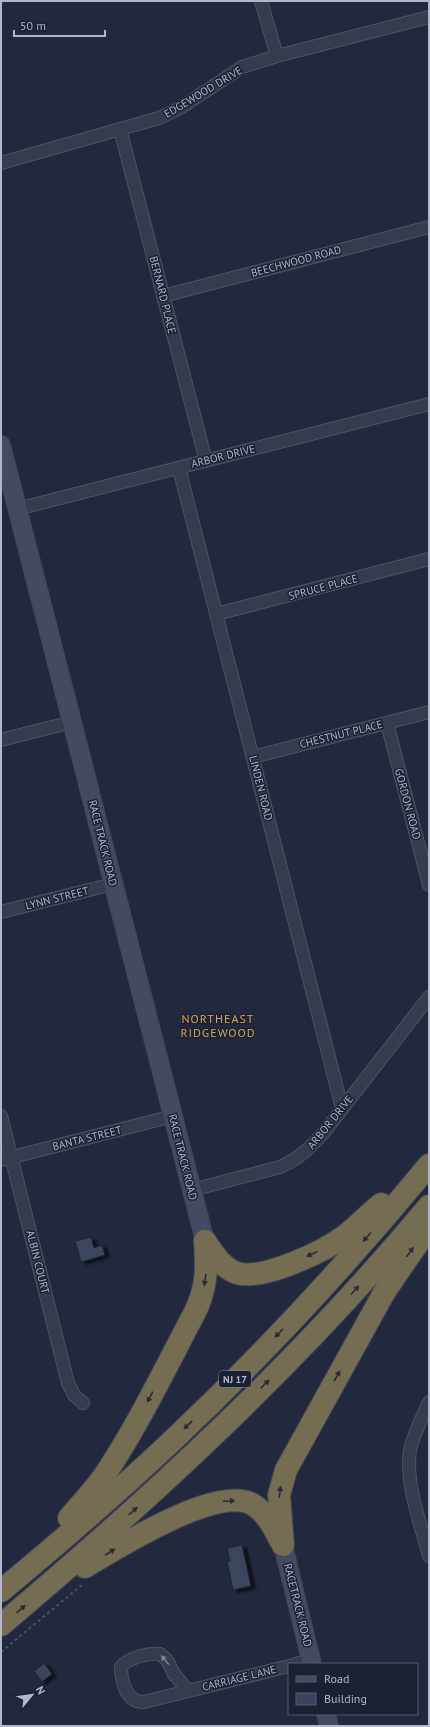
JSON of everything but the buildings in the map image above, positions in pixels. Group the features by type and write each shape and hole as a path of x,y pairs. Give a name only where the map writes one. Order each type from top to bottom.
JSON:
{"highway":[{"path":"205,1241 222,1264 236,1273 253,1275 270,1271 314,1254 337,1242 429,1160"},
{"name":"NJ 17","path":"1,1591 141,1470 236,1378 348,1259 429,1165"},
{"name":"NJ 17","path":"1,1625 147,1499 238,1412 332,1315 429,1206"},
{"path":"283,1545 279,1495 286,1470 381,1297 398,1269 429,1227"},
{"path":"23,1573 99,1484 129,1436 199,1305 206,1275 205,1241"},
{"path":"40,1592 148,1530 205,1506 223,1501 245,1502 258,1509 270,1521 283,1545"}],"street":[{"path":"261,1 277,56"},
{"name":"EDGEWOOD DRIVE","path":"1,163 159,118 182,107 242,67 277,56 429,17"},
{"name":"BERNARD PLACE","path":"120,129 206,461"},
{"name":"BEECHWOOD ROAD","path":"163,296 429,227"},
{"name":"ARBOR DRIVE","path":"17,509 429,404"},
{"name":"RACE TRACK ROAD","path":"1,445 205,1241"},
{"name":"LINDEN ROAD","path":"179,468 342,1108"},
{"name":"SPRUCE PLACE","path":"216,614 429,559"},
{"name":"CHESTNUT PLACE","path":"253,757 429,712"},
{"path":"1,740 72,722"},
{"name":"GORDON ROAD","path":"387,723 429,885"},
{"name":"LYNN STREET","path":"1,912 113,884"},
{"name":"ARBOR DRIVE","path":"192,1190 271,1170 290,1163 308,1150 429,997"},
{"name":"ALBIN COURT","path":"1,1116 6,1158 68,1383 74,1395 83,1403"},
{"name":"BANTA STREET","path":"6,1158 173,1116"},
{"path":"429,1402 414,1435 408,1464 409,1479 429,1556"},
{"name":"RACETRACK ROAD","path":"283,1545 306,1663"},
{"name":"CARRIAGE LANE","path":"188,1691 174,1674 167,1660 160,1654 150,1654 128,1661 121,1667 127,1694 134,1701 144,1702 288,1666"},
{"path":"326,1715 329,1726"}],"path":[{"path":"1,1652 84,1583"}],"district":[{"name":"NORTHEAST RIDGEWOOD","path":"218,1025"}]}
